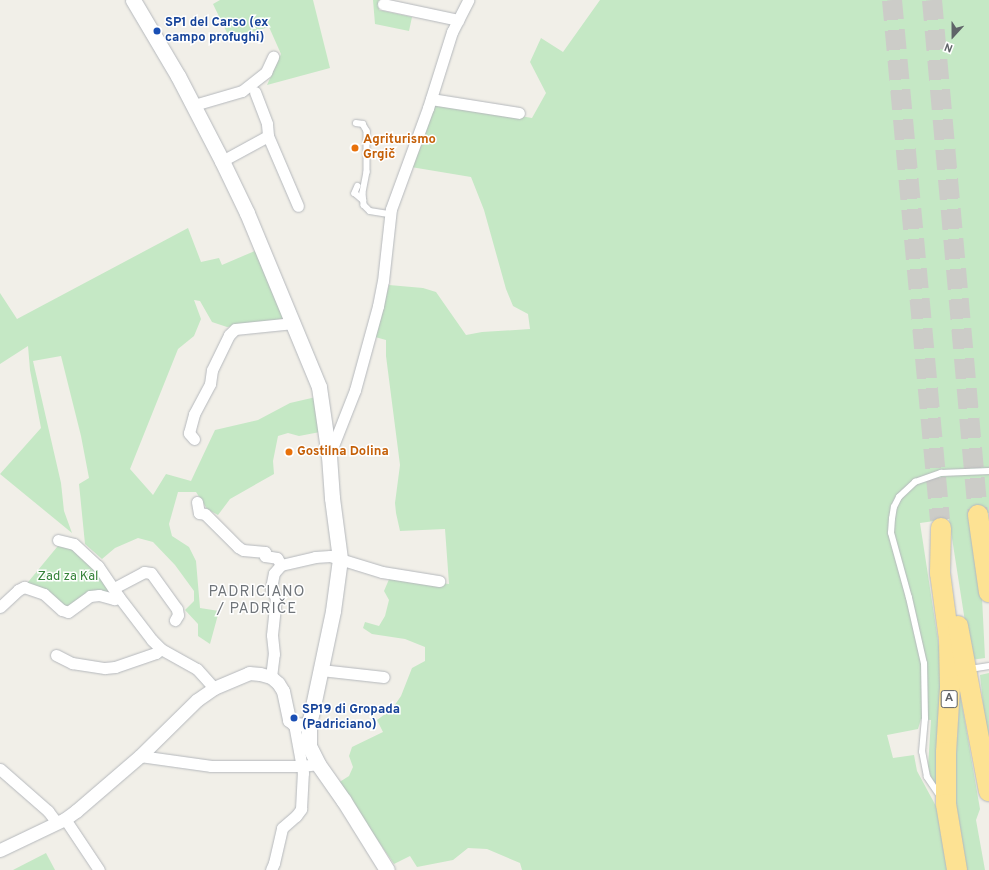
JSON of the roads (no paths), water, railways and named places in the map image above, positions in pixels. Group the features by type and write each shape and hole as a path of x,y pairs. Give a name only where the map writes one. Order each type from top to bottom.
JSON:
{"highway":[{"path":"989,555 979,519 989,592"},
{"name":"A","path":"957,870 946,804 946,752 950,687 949,640 940,573 941,524 989,791"}],"main road":[{"path":"133,0 194,105 222,161 247,214 294,323 319,387 329,456 332,498 340,559 336,592 309,725 309,746 318,764 344,801 387,870"}],"street":[{"path":"329,456 353,397 376,314 383,281 390,214 458,20 468,0"},
{"path":"383,4 458,20"},
{"path":"194,105 242,91 266,72 273,57"},
{"path":"255,92 268,124 268,136 298,206"},
{"path":"431,99 519,114"},
{"path":"222,161 268,136"},
{"path":"194,439 189,433 194,414 210,384 214,365 229,335 235,329 294,323"},
{"path":"197,502 199,513 205,514 238,547 243,550 265,552 265,556 277,558 281,565"},
{"path":"58,540 74,544 98,566 142,630 161,649 197,670 214,688"},
{"path":"271,677 274,654 272,635 276,598 271,588 274,573 281,565 330,556 382,572 439,581"},
{"path":"0,607 18,590 24,588 44,594 62,610 68,612 90,596 99,595 114,599 117,593 144,572 151,573 177,609 178,615 176,620"},
{"path":"56,655 72,662 105,668 115,667 156,654 161,649"},
{"path":"321,670 384,677"},
{"path":"2,847 61,821 140,756 197,700 214,688 250,673 271,677 278,683 283,691 286,712 289,720 294,724 309,725"},
{"path":"271,870 282,828 296,816 301,809 302,766 294,724"},
{"path":"140,756 211,766 302,766 318,764"},
{"path":"0,769 61,821 99,870"}],"lane":[{"path":"356,123 363,124 367,131 367,172 363,200 364,205 370,211 390,214"},
{"path":"358,186 356,193 363,200"},
{"path":"946,804 935,792 927,777 922,752 925,719 924,664 909,598 891,533 892,519 894,507 900,497 915,482 941,473 989,471"},
{"path":"966,669 989,666"}],"tunnel":[{"path":"892,0 940,520"},
{"path":"932,0 978,515"}],"place":[{"name":"SP1 del Carso (ex campo profughi)","path":"157,31"},
{"name":"Agriturismo Grgič","path":"355,148"},
{"name":"Gostilna Dolina","path":"289,452"},
{"name":"SP19 di Gropada (Padriciano)","path":"294,718"}],"district":[{"name":"PADRICIANO / PADRIČE","path":"257,600"}],"park label":[{"name":"Zad za Kal","path":"68,577"}]}
